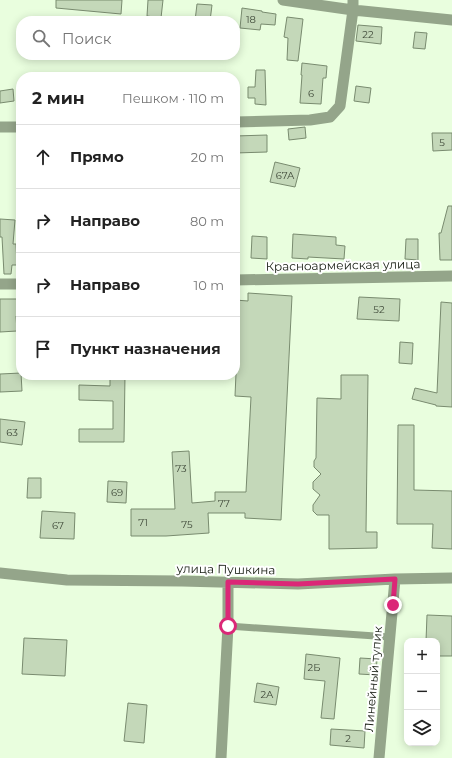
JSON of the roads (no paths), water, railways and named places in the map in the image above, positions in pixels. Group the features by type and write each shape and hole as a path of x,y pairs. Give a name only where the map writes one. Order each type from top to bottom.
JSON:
{"street":[{"path":"283,0 353,5 452,20"},
{"path":"240,122 310,120 330,117 340,106 353,5"},
{"path":"0,127 16,127"},
{"name":"Красноармейская улица","path":"240,280 452,276"},
{"path":"0,284 16,284"},
{"name":"улица Пушкина","path":"0,573 66,580 298,584 395,579 452,578"},
{"name":"Линейный тупик","path":"379,758 395,579"},
{"path":"221,758 228,626 228,582"}],"lane":[{"path":"228,626 390,637"}]}
